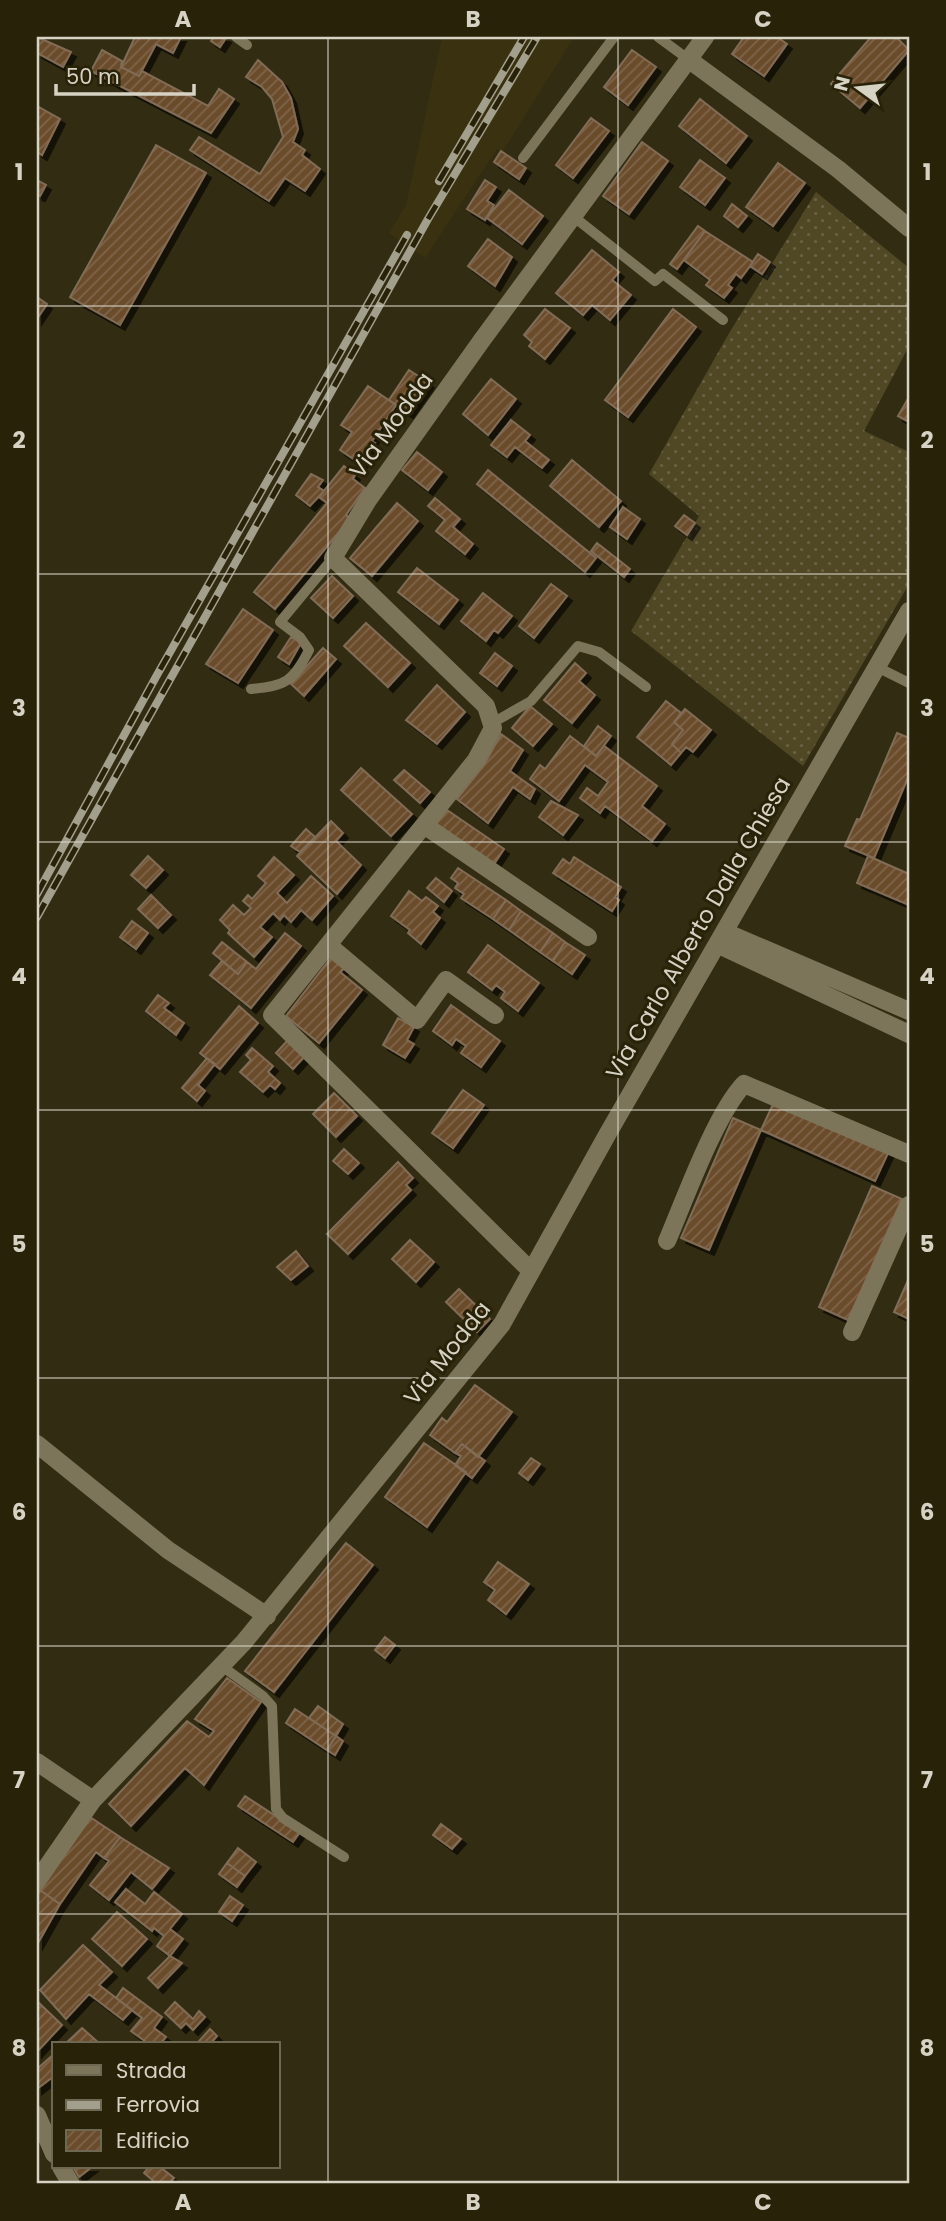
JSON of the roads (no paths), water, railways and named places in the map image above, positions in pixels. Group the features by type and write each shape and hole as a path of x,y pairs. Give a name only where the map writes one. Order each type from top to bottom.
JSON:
{"street":[{"name":"Via Modda","path":"333,558 368,500 705,37"},
{"path":"688,59 838,169 909,228"},
{"path":"333,558 486,706 494,722 476,760 272,1015 531,1271"},
{"name":"Via Carlo Alberto Dalla Chiesa","path":"531,1271 909,611"},
{"path":"424,825 588,937"},
{"path":"721,938 909,1011"},
{"path":"721,938 909,1034"},
{"path":"328,945 417,1020 446,980 495,1015"},
{"path":"667,1241 715,1132 735,1093 744,1084 909,1154"},
{"path":"852,1332 909,1205"},
{"name":"Via Modda","path":"37,1881 93,1800 223,1667 487,1345 515,1305 531,1271"},
{"path":"37,1444 168,1550 267,1616"},
{"path":"37,1762 93,1800"},
{"path":"37,2115 52,2149"},
{"path":"62,2168 71,2184"}],"lane":[{"path":"236,37 247,45"},
{"path":"523,158 614,37"},
{"path":"658,37 688,59"},
{"path":"574,217 655,281 663,274 723,320"},
{"path":"251,689 280,686 300,669 309,650 300,636 280,622 333,558"},
{"path":"494,722 531,701 578,646 599,652 646,687"},
{"path":"877,667 906,681 909,669"},
{"path":"223,1667 263,1696 272,1706 276,1809 283,1818 344,1857"}],"railway":[{"path":"439,181 524,37"},
{"path":"37,917 428,219 537,37"},
{"path":"37,894 157,675 407,235"}]}
